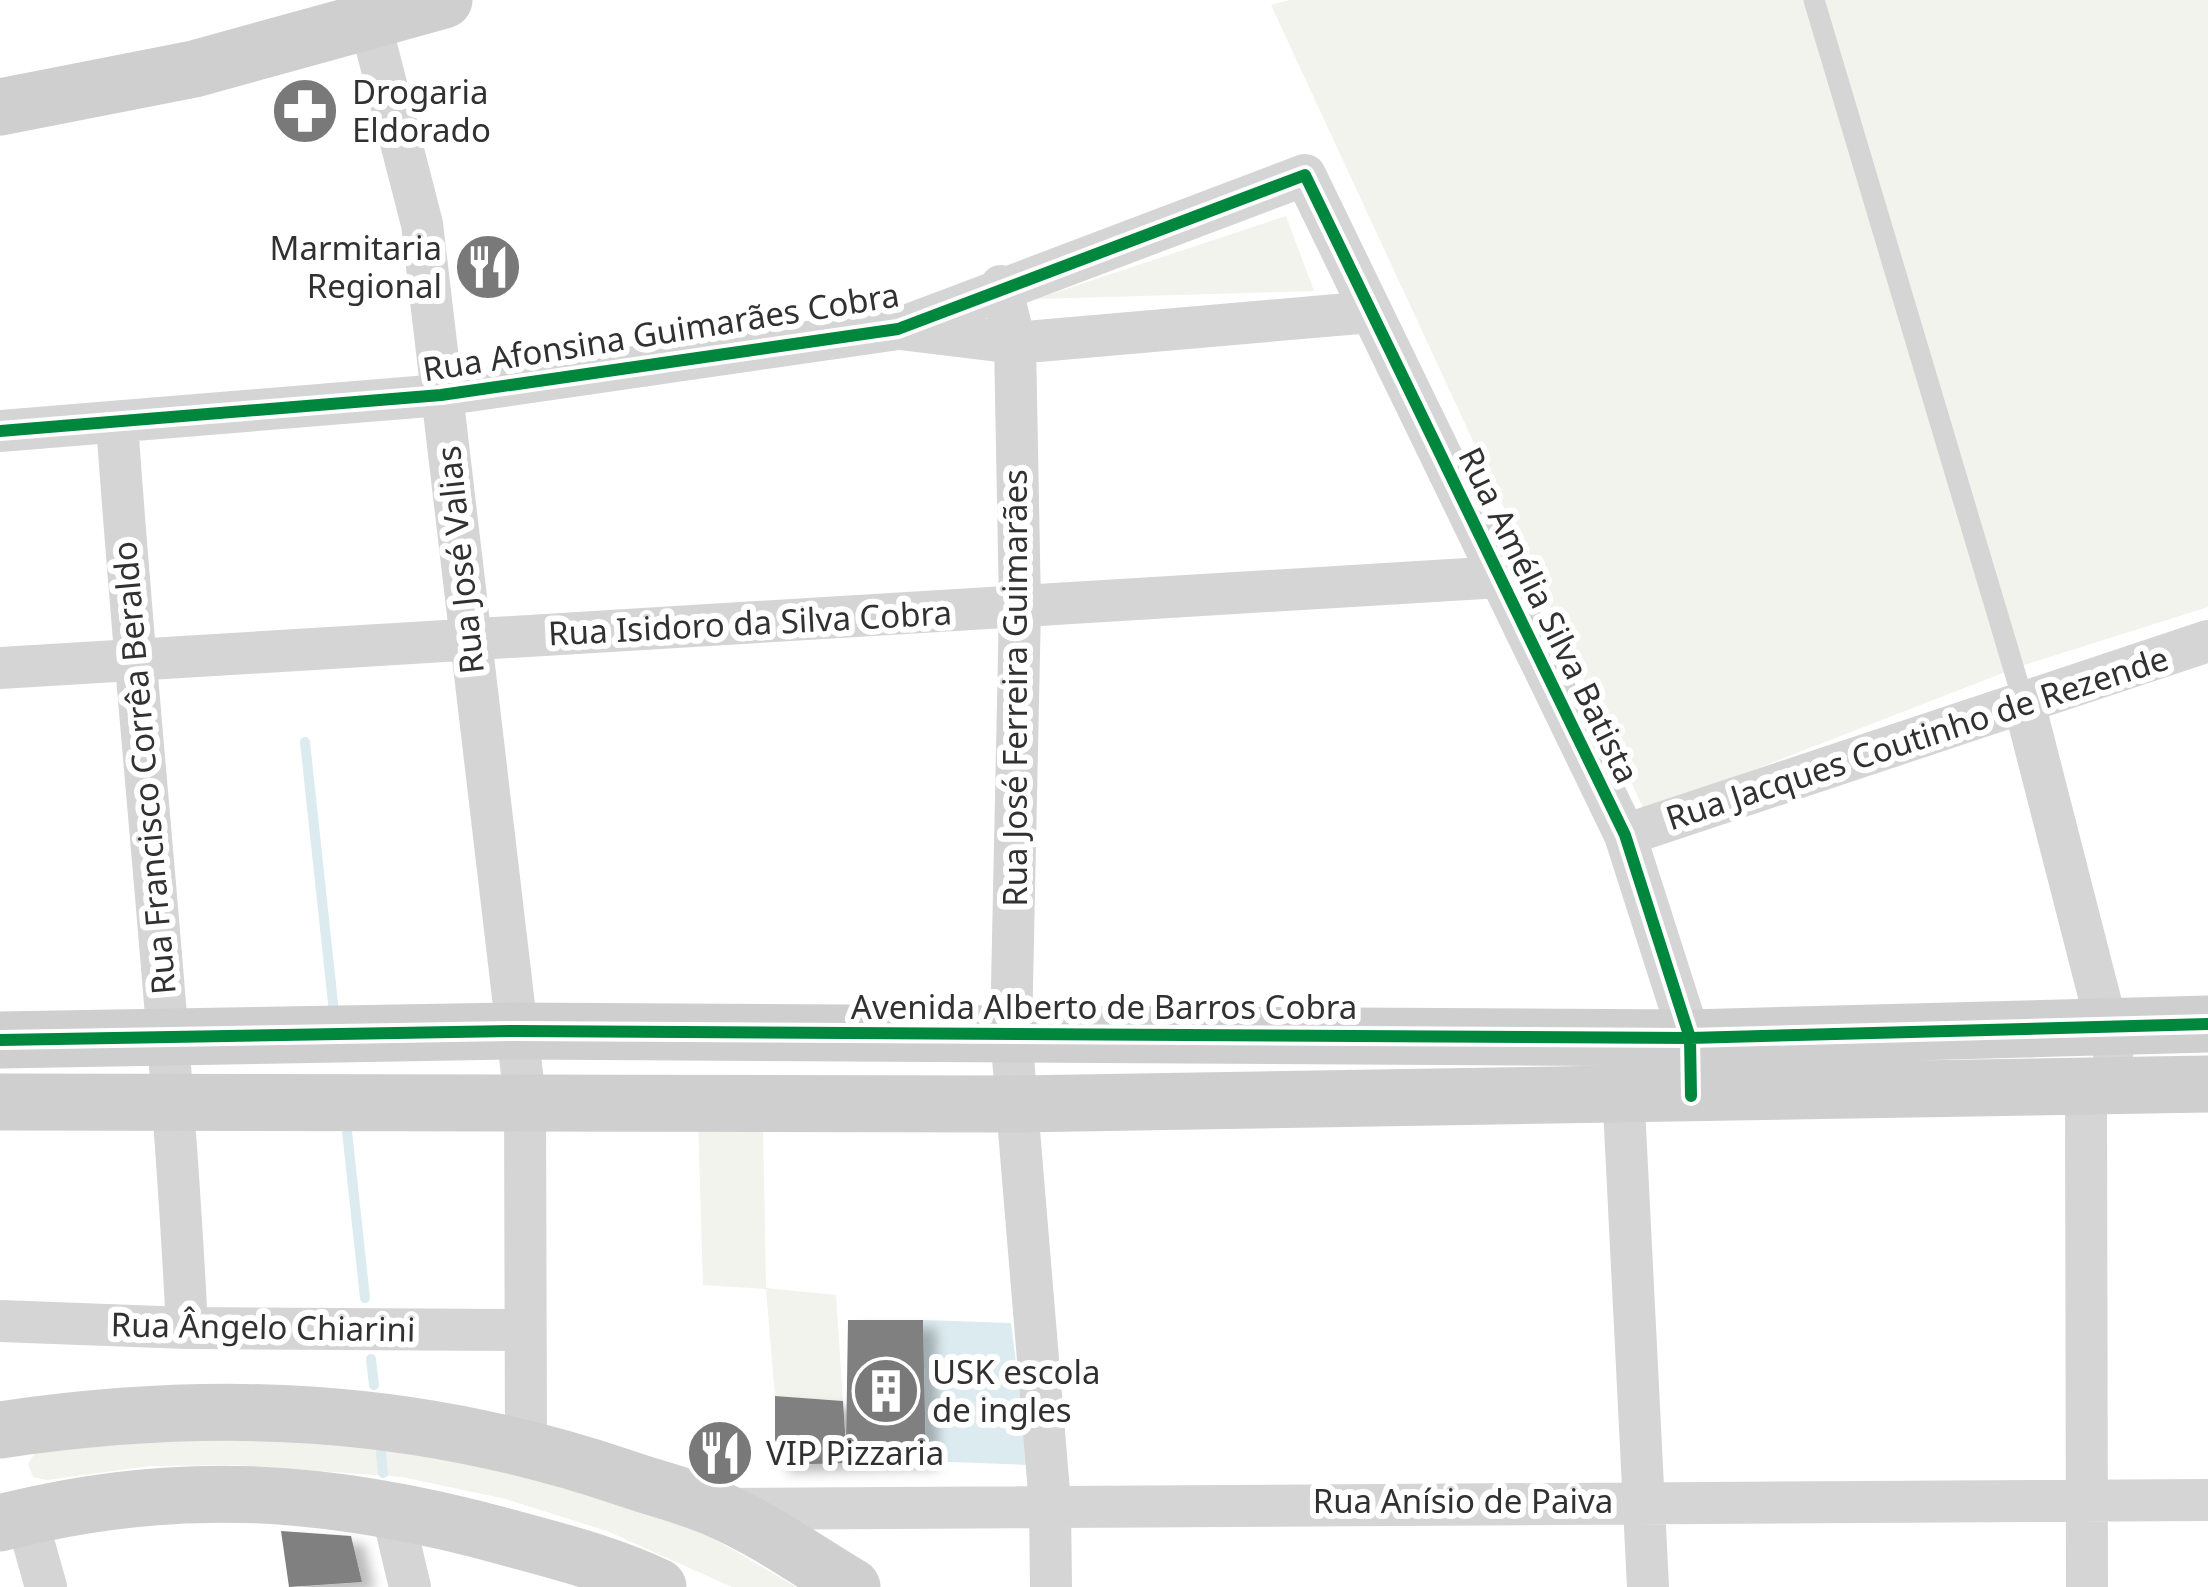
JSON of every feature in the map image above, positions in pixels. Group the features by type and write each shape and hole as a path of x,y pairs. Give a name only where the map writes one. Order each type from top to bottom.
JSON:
{"street":[{"path":"0,106 194,69 444,0"},
{"name":"Rua José Valias","path":"370,22 422,224 515,1031"},
{"name":"Rua Afonsina Guimarães Cobra","path":"0,431 441,395 898,329 1001,286 1305,175"},
{"name":"Rua Amélia Silva Batista","path":"1305,175 1625,835 1690,1038 1691,1096"},
{"name":"Rua José Ferreira Guimarães","path":"1001,286 1015,343 1020,607 1011,1034"},
{"name":"Rua Afonsina Guimarães Cobra","path":"898,329 1015,343 1371,311"},
{"name":"Rua Francisco Corrêa Beraldo","path":"117,423 133,660 176,1100 187,1328"},
{"name":"Rua Isidoro da Silva Cobra","path":"0,668 1500,578"},
{"name":"Rua Jacques Coutinho de Rezende","path":"1625,835 2208,641"},
{"path":"2024,703 2109,1028 2084,1502 2087,1587"},
{"name":"Avenida Alberto de Barros Cobra","path":"0,1040 515,1031 1690,1038 2208,1024"},
{"path":"515,1031 525,1099 526,1445"},
{"path":"886,1033 892,1103"},
{"name":"Avenida Alberto de Barros Cobra","path":"1011,1034 1050,1504 1051,1587"},
{"path":"1622,1037 1648,1587"},
{"path":"0,1102 525,1099 1017,1104 2208,1084"},
{"name":"Rua Ângelo Chiarini","path":"0,1321 187,1328 525,1330"},
{"path":"0,1430 115,1413 267,1411 385,1419 526,1445 719,1509 852,1587"},
{"path":"46,1587 13,1520 137,1498 262,1491 391,1507 616,1567 658,1587"},
{"name":"Rua Anísio de Paiva","path":"719,1509 1641,1499 2208,1499"},
{"path":"391,1507 410,1587"}],"lane":[{"path":"1814,0 2024,703"}],"shaded area":[{"path":"1290,0 2208,0 2208,607 2021,666 1645,812 1271,5"},
{"path":"1286,216 1314,291 1036,299"},
{"path":"698,1119 763,1126 766,1288 836,1295 843,1401 775,1396 766,1289 703,1285"},
{"path":"923,1320 1011,1323 1029,1465 926,1461"},
{"path":"240,1427 452,1446 701,1531 796,1587 732,1587 607,1531 506,1499 402,1477 236,1465 150,1466 47,1480 33,1477 28,1464 35,1453"}],"building":[{"name":"USK escola de ingles","path":"848,1320 923,1320 926,1461 775,1465 775,1396 843,1401 846,1448"},
{"path":"281,1531 351,1536 362,1582 289,1587"}],"waterway":[{"path":"305,742 334,1012"},
{"path":"346,1122 365,1298"},
{"path":"371,1359 374,1385"},
{"path":"381,1452 383,1473"}],"cycle path":[{"path":"0,431 441,395 898,329 1305,175 1625,835 1690,1038 1691,1096"},
{"path":"0,1040 515,1031 1690,1038 2208,1024"}],"place":[{"name":"Drogaria Eldorado","path":"305,111"},
{"name":"Marmitaria Regional","path":"488,267"},
{"name":"USK escola de ingles","path":"886,1391"},
{"name":"VIP Pizzaria","path":"720,1453"}]}
